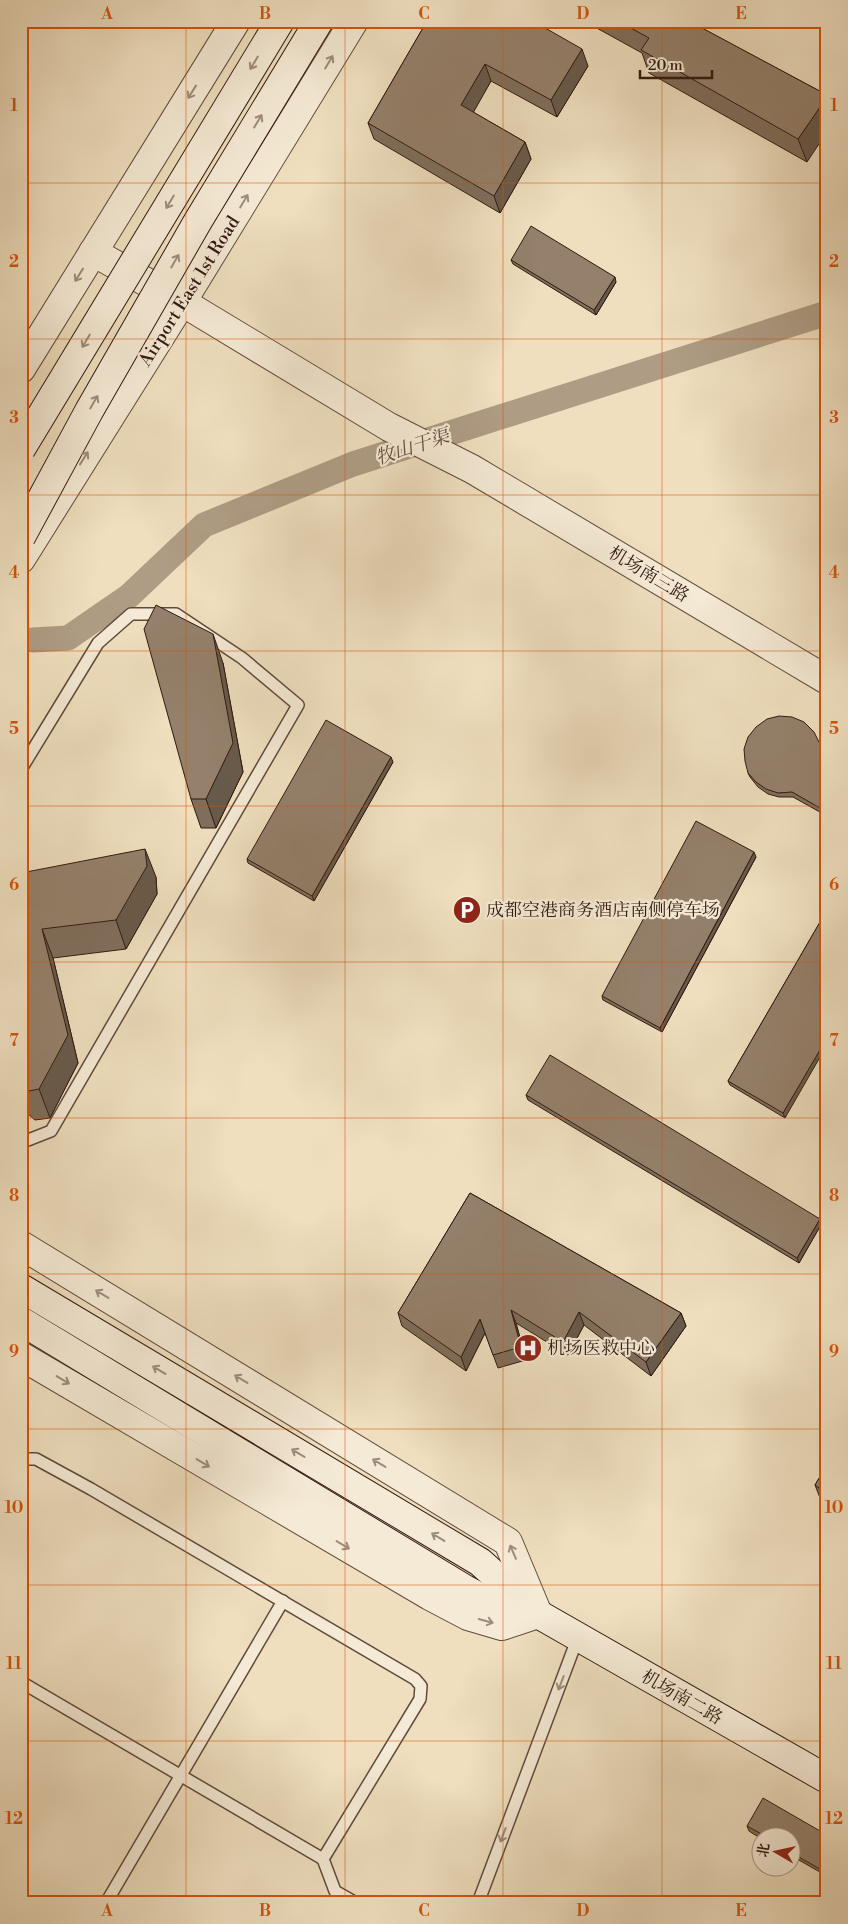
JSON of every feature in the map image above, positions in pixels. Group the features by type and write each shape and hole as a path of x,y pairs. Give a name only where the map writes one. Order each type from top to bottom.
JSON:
{"street":[{"path":"26,351 93,252 236,21"},
{"path":"21,449 280,21"},
{"path":"21,537 89,411 193,229 319,21"},
{"name":"Airport East 1st Road","path":"21,559 182,302 354,21"},
{"name":"机场南三路","path":"93,252 182,302 389,427 472,469 827,680"},
{"path":"21,465 63,380"},
{"path":"21,1245 508,1542 538,1614"},
{"path":"21,1288 480,1562 538,1614"},
{"path":"21,1321 465,1589 487,1601 538,1614"},
{"path":"21,1356 430,1596 468,1616 502,1626 538,1614"},
{"name":"机场南二路","path":"538,1614 827,1779"}],"lane":[{"path":"21,1141 23,1142 50,1131 298,705 242,658 176,614 131,614 98,643 22,766"},
{"path":"21,1462 26,1459 36,1459 91,1489 415,1679 421,1686 420,1699 323,1859"},
{"path":"106,1903 283,1601"},
{"path":"478,1903 578,1638"},
{"path":"21,1682 323,1859 335,1891 356,1903"}],"building":[{"path":"427,21 533,21 582,49 551,100 485,64 461,105 525,142 494,196 368,123"},
{"path":"618,21 689,21 827,95 827,97 798,139 641,50 649,38"},
{"path":"531,226 615,277 594,310 511,260"},
{"path":"156,605 213,634 233,743 206,799 191,799 144,629"},
{"path":"779,716 792,717 804,722 814,732 820,744 827,748 827,812 792,792 778,793 766,789 748,773 744,749 748,737 756,727 767,719"},
{"path":"326,720 391,757 312,896 247,859"},
{"path":"696,821 754,852 660,1028 602,996"},
{"path":"145,849 147,866 116,920 42,929 68,1035 39,1089 24,1092 21,1089 21,873"},
{"path":"827,910 827,1038 783,1113 728,1081"},
{"path":"550,1055 820,1219 797,1258 526,1095"},
{"path":"470,1193 681,1313 646,1362 579,1312 563,1342 511,1310 521,1347 493,1355 480,1319 461,1357 398,1313"},
{"path":"827,1465 827,1494 815,1485"},
{"path":"763,1798 827,1835 827,1873 800,1858 800,1826 750,1826 750,1828 747,1826"}],"waterway":[{"name":"牧山干渠","path":"33,640 68,638 129,596 204,525 353,464 827,313"}],"place":[{"name":"成都空港商务酒店南侧停车场","path":"467,910"},
{"name":"机场医救中心","path":"528,1348"}]}
